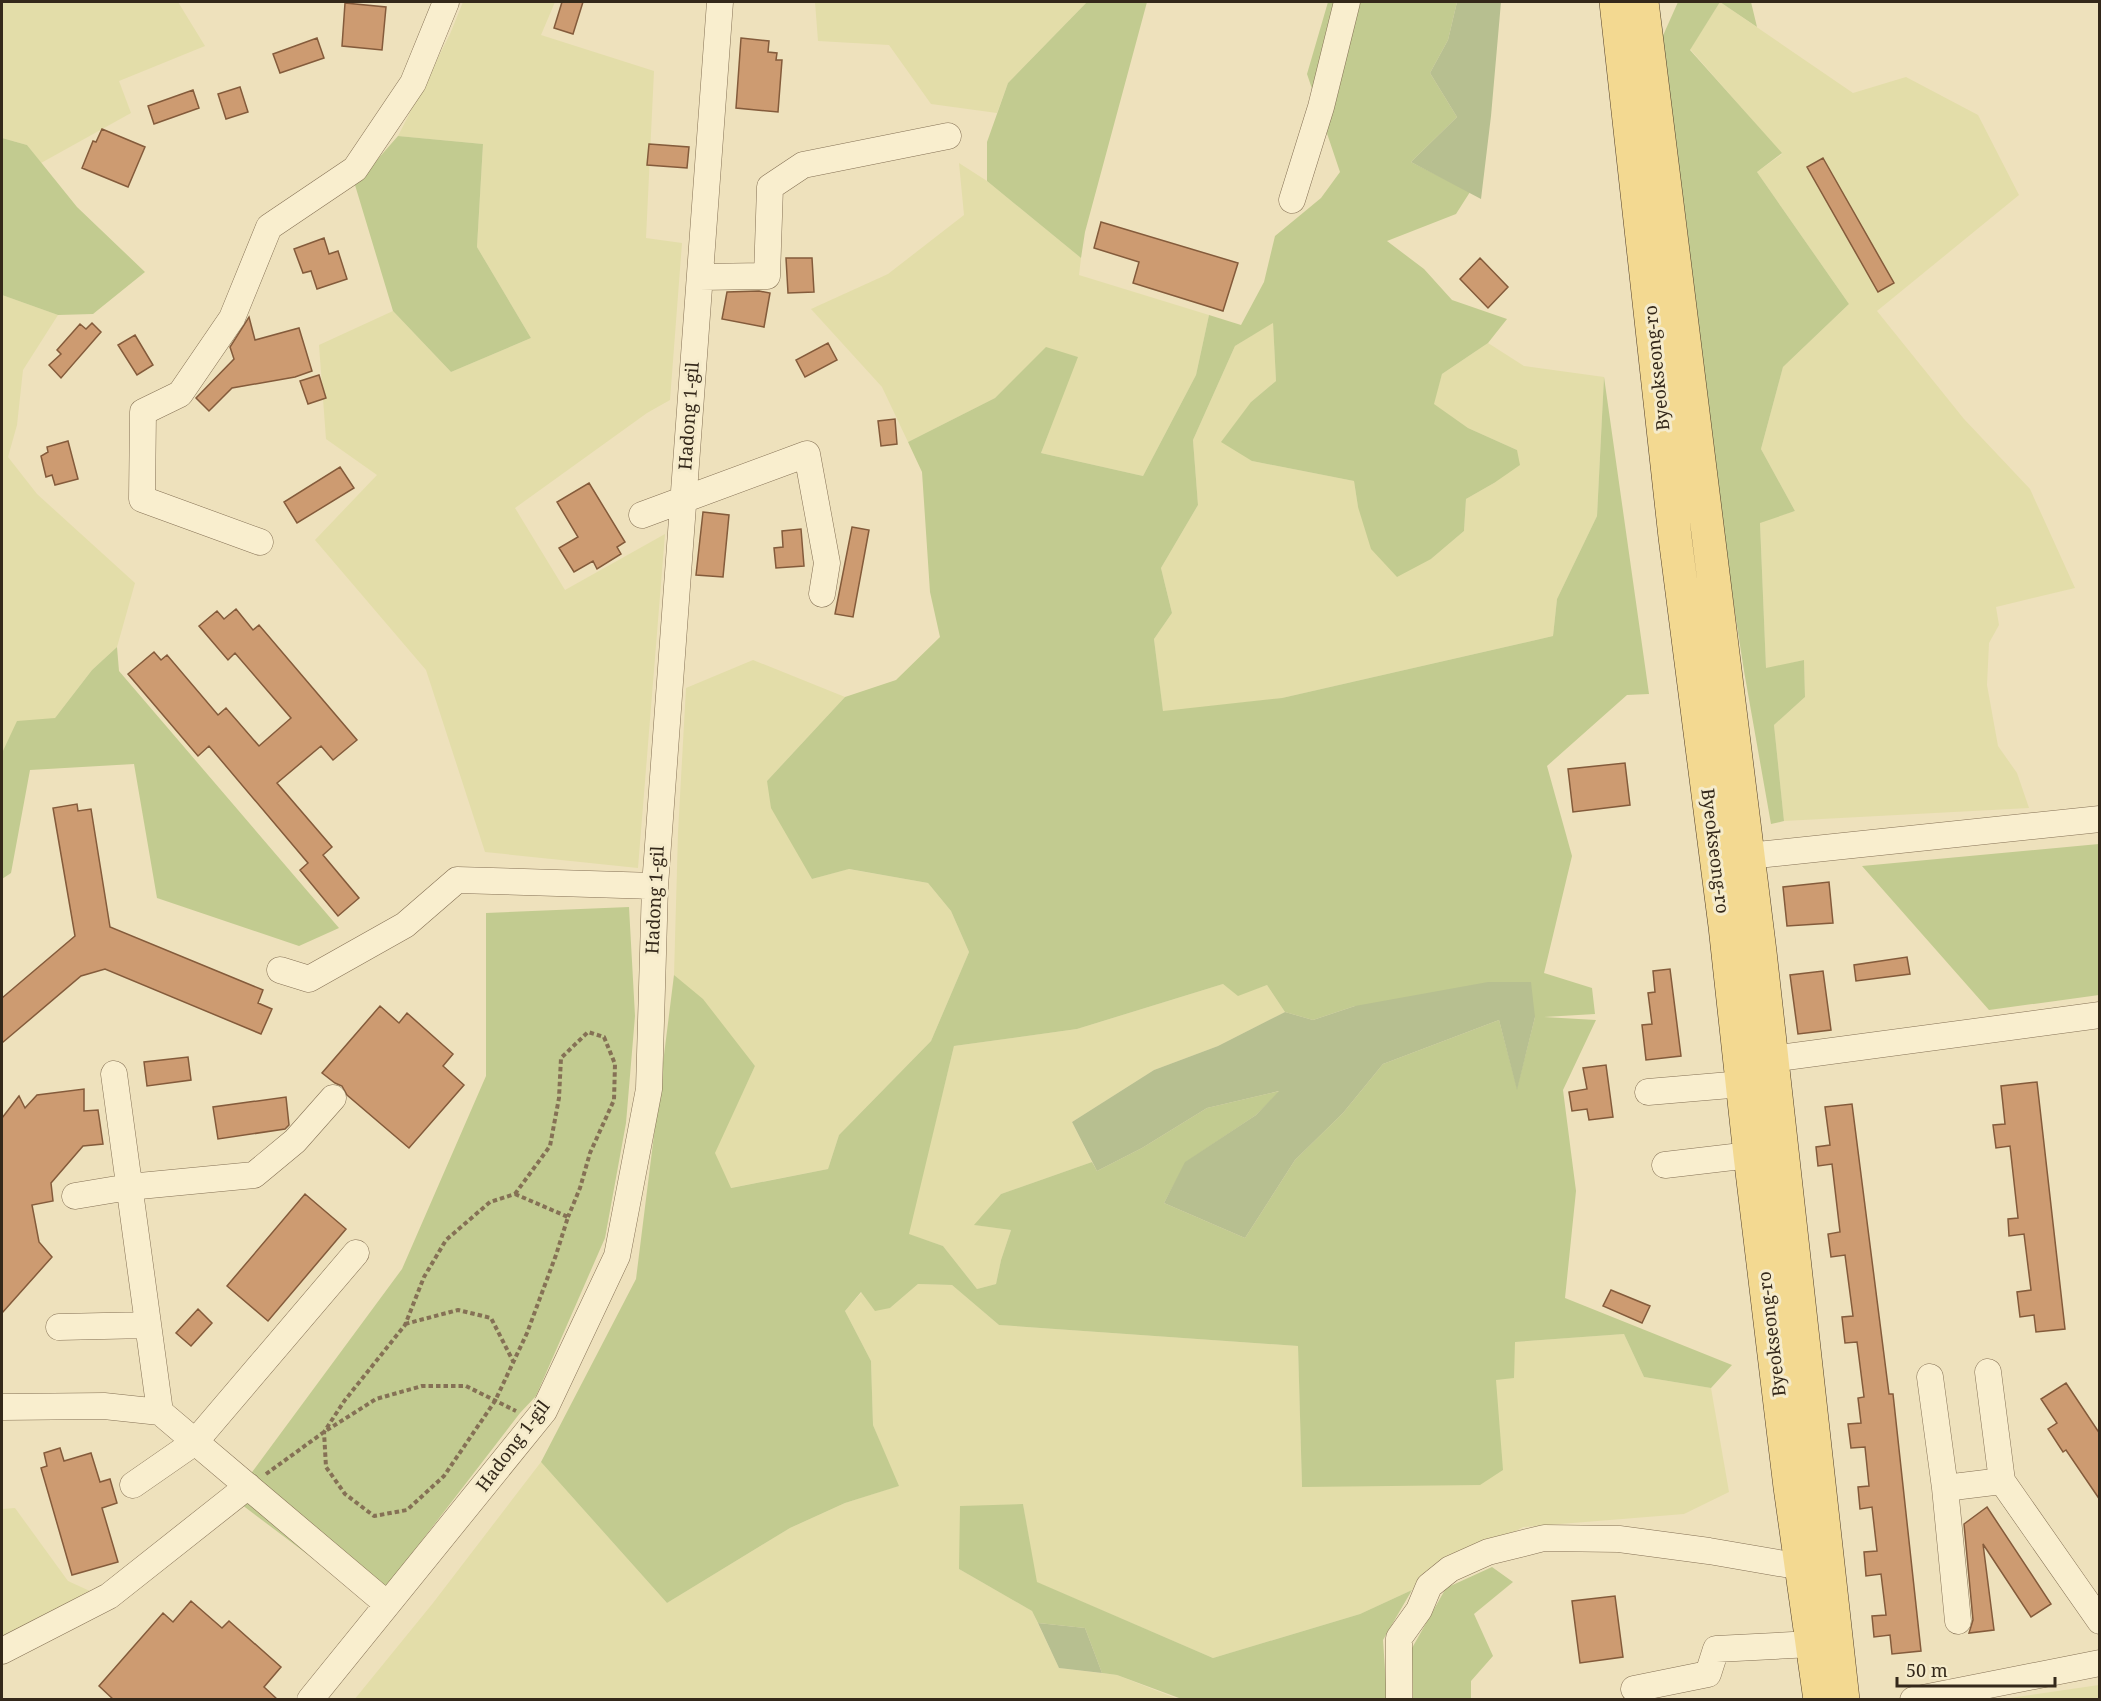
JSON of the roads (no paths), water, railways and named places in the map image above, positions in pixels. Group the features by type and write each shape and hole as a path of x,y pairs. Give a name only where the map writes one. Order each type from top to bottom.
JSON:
{"main road":[{"name":"Byeokseong-ro","path":"1616,2 1674,525 1725,926 1750,1155 1820,1700"},
{"name":"Byeokseong-ro","path":"1642,2 1748,856 1844,1700"}],"street":[{"path":"260,542 142,499 143,412 180,394 232,318 269,227 355,169 413,83 446,2"},
{"name":"Hadong 1-gil","path":"310,1700 544,1411 617,1256 649,1089 655,886 720,2"},
{"path":"1292,200 1321,107 1347,2"},
{"path":"700,277 767,276 770,187 803,165 948,136"},
{"path":"642,515 807,454 828,563 822,594"},
{"path":"1748,856 2100,819"},
{"path":"280,970 309,979 405,925 457,880 655,886"},
{"path":"1772,1059 2100,1015"},
{"path":"114,1074 160,1412"},
{"path":"1648,1092 1742,1084"},
{"path":"75,1196 129,1187 254,1175 295,1140 333,1098"},
{"path":"1665,1165 1750,1155"},
{"path":"133,1485 195,1442 356,1253"},
{"path":"59,1328 148,1325"},
{"path":"1988,1372 2002,1481 2100,1621"},
{"path":"1930,1377 1945,1488 1958,1621"},
{"path":"2,1407 104,1406 160,1412 387,1604"},
{"path":"1945,1488 2002,1481"},
{"path":"2,1651 109,1596 248,1486"},
{"path":"1399,1700 1399,1638 1419,1610 1429,1586 1450,1569 1488,1552 1544,1538 1619,1539 1709,1551 1802,1568"},
{"path":"1634,1689 1708,1674 1716,1649 1812,1644"},
{"path":"1913,1700 2100,1663"}]}
